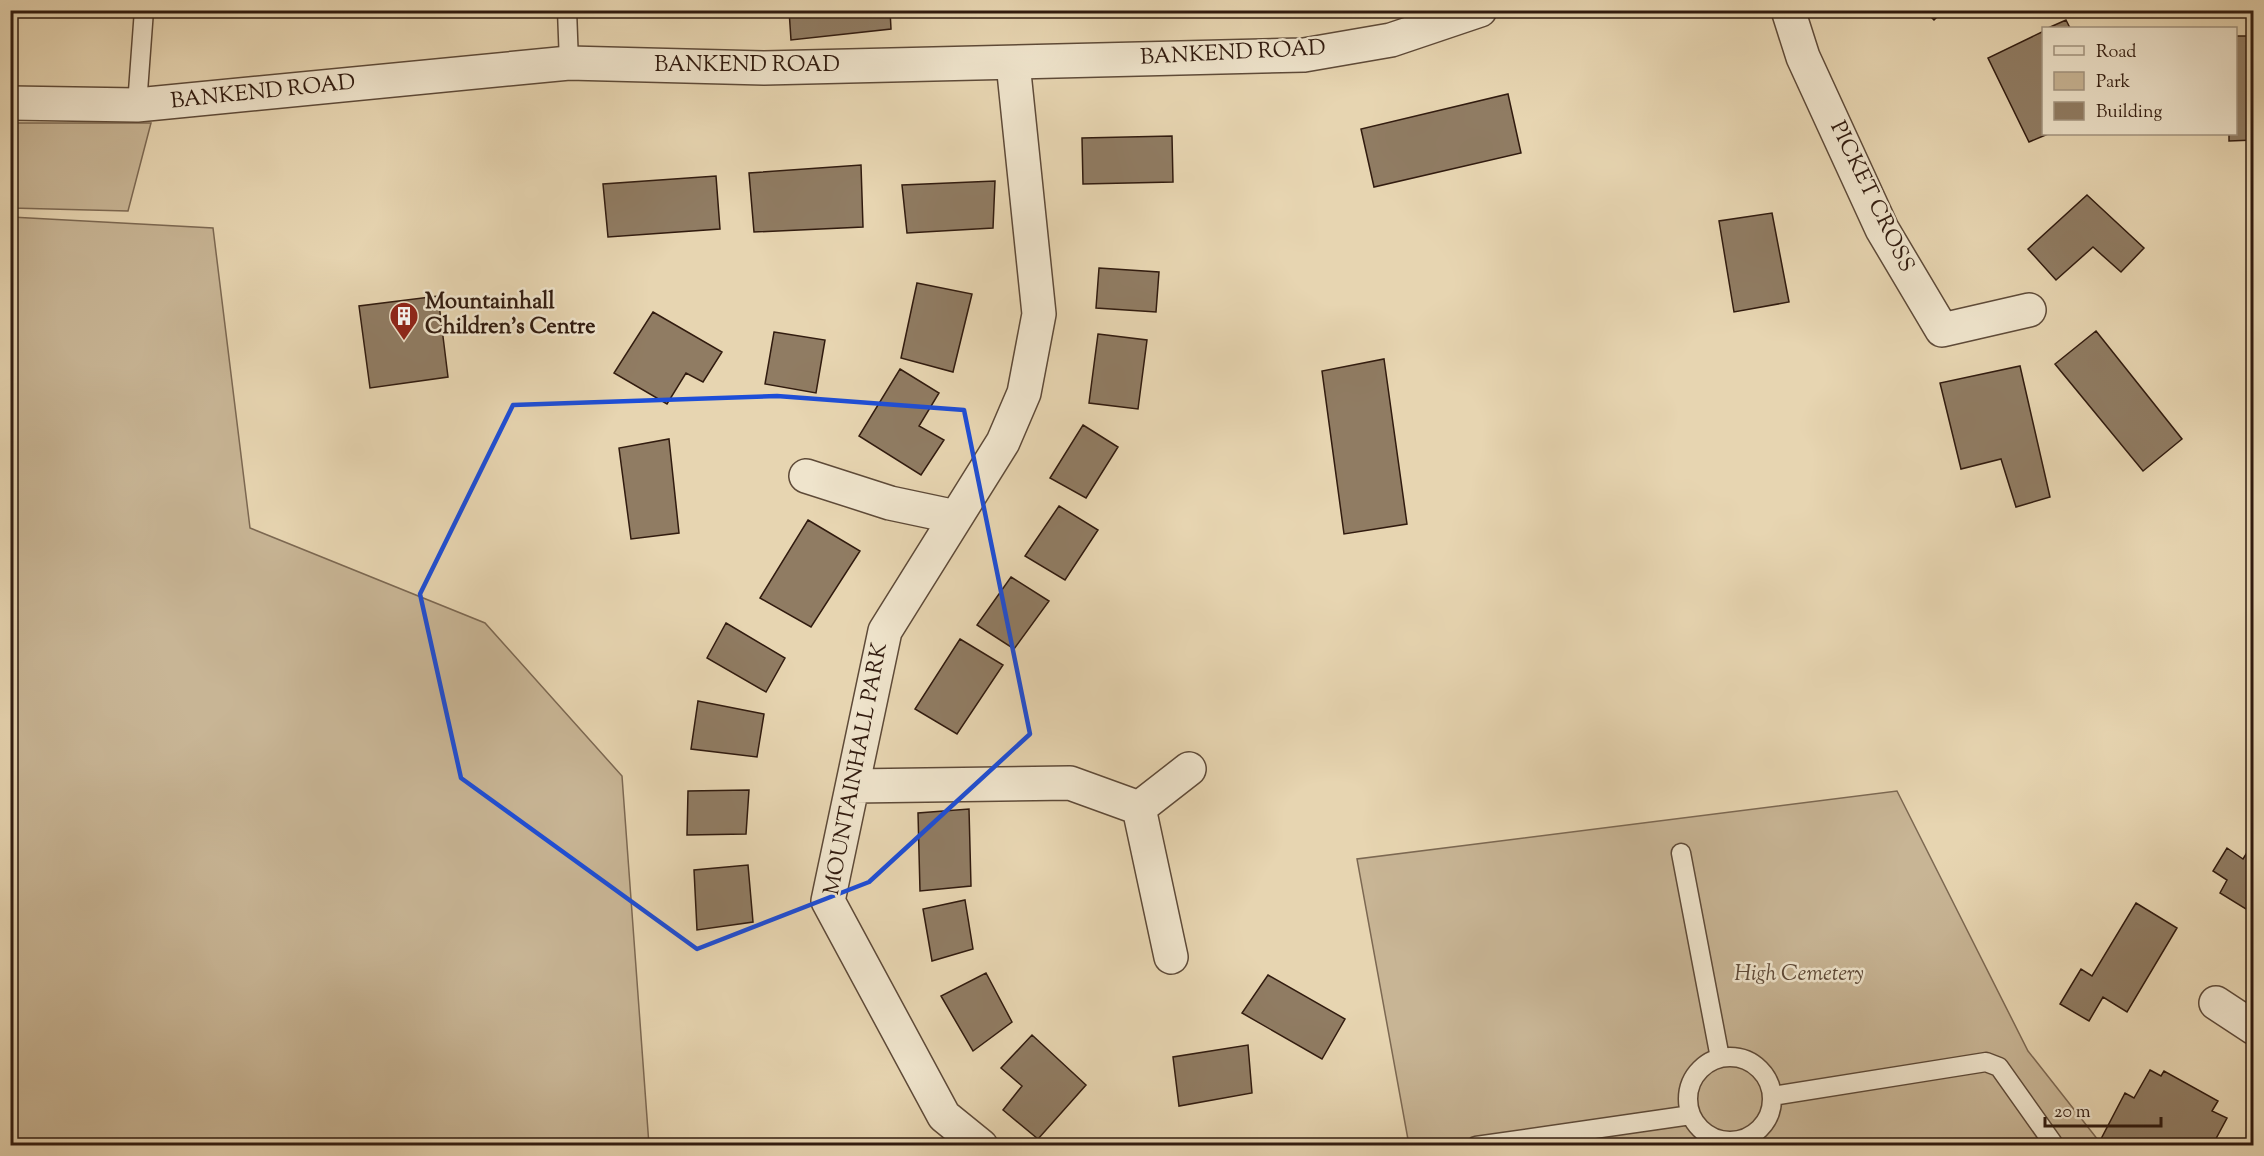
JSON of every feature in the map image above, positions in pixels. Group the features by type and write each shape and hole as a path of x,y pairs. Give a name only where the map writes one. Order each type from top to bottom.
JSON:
{"street":[{"name":"BANKEND ROAD","path":"10,103 137,105 569,63 764,68 1304,55 1390,40 1480,10"},
{"name":"PICKET CROSS","path":"1788,10 1803,57 1882,229 1942,330 2029,310"},
{"name":"MOUNTAINHALL PARK","path":"981,1146 944,1116 828,901 885,631 1003,442 1024,393 1039,314 1013,63"},
{"path":"806,476 890,503 956,518"},
{"path":"1139,808 1189,770"},
{"path":"853,786 1070,783 1139,808"},
{"path":"1139,808 1171,957"},
{"path":"2216,1003 2253,1028"}],"lane":[{"path":"137,105 144,10"},
{"path":"567,10 569,63"},
{"path":"1682,853 1720,1058"},
{"path":"1734,1057 1749,1061 1760,1069 1769,1081 1773,1096 1772,1109 1767,1121 1752,1135 1734,1144 1708,1135 1691,1115 1688,1101 1689,1087 1696,1074 1707,1064 1720,1058 1734,1057"},
{"path":"1773,1096 1986,1062 1999,1067 2055,1146"},
{"path":"1476,1146 1691,1115"}],"highlighted area":[{"path":"777,396 964,410 1030,734 869,882 697,949 461,778 420,594 513,405"}],"green space":[{"path":"11,123 151,123 128,211 11,208"},
{"path":"11,217 213,228 250,528 485,623 622,776 649,1145 11,1145"},
{"name":"High Cemetery","path":"1897,791 2028,1051 2102,1145 1409,1145 1357,859"}],"building":[{"path":"789,10 890,10 891,29 791,40"},
{"path":"1924,10 1944,10 1934,20"},
{"path":"2066,20 2070,27 2050,27"},
{"path":"2042,32 2042,135 2046,135 2029,142 1988,58"},
{"path":"2237,36 2254,36 2254,140 2229,141 2229,135 2237,135"},
{"path":"1508,94 1521,153 1374,187 1361,129"},
{"path":"1172,136 1173,182 1083,184 1082,138"},
{"path":"861,165 863,227 754,232 749,173"},
{"path":"716,176 720,229 608,237 603,184"},
{"path":"995,181 993,228 907,233 902,185"},
{"path":"2087,195 2144,248 2121,272 2093,247 2056,280 2028,249"},
{"path":"1772,213 1789,302 1734,312 1719,221"},
{"path":"1099,268 1159,272 1156,312 1096,308"},
{"path":"917,283 972,294 953,372 901,358"},
{"name":"Mountainhall Children's Centre","path":"438,296 448,377 370,388 359,306"},
{"path":"653,312 722,352 703,382 686,373 667,404 614,373"},
{"path":"2096,331 2182,439 2143,471 2055,364"},
{"path":"774,332 825,340 816,393 765,384"},
{"path":"1098,334 1147,340 1138,409 1089,403"},
{"path":"1384,359 1407,524 1344,534 1322,371"},
{"path":"2020,366 2050,497 2016,507 2001,459 1961,469 1940,383"},
{"path":"900,369 939,393 919,426 944,440 921,475 859,436"},
{"path":"1083,425 1118,447 1086,498 1050,478"},
{"path":"669,439 679,533 631,539 619,448"},
{"path":"1059,506 1098,530 1065,580 1025,556"},
{"path":"808,520 860,551 811,627 760,598"},
{"path":"1011,577 1049,601 1014,649 977,625"},
{"path":"726,623 785,658 766,692 707,658"},
{"path":"960,639 1003,665 957,734 915,709"},
{"path":"698,701 764,714 757,757 691,749"},
{"path":"749,790 746,834 687,835 688,791"},
{"path":"969,809 971,886 920,891 918,813"},
{"path":"2227,848 2243,859 2248,851 2254,854 2254,914 2220,893 2227,880 2213,871"},
{"path":"748,865 753,922 697,930 694,870"},
{"path":"965,900 973,949 932,961 923,909"},
{"path":"2136,903 2177,928 2127,1012 2103,997 2089,1021 2060,1004 2081,969 2092,976"},
{"path":"986,973 1012,1022 973,1051 941,996"},
{"path":"1268,975 1345,1019 1322,1059 1242,1013"},
{"path":"1032,1035 1086,1085 1038,1139 1003,1110 1022,1086 1001,1068"},
{"path":"1248,1045 1252,1093 1179,1106 1173,1057"},
{"path":"2150,1070 2161,1076 2164,1071 2218,1101 2212,1111 2227,1118 2212,1146 2114,1146 2101,1139 2125,1093 2134,1098"}],"place":[{"name":"Mountainhall Children's Centre","path":"404,342"}]}
